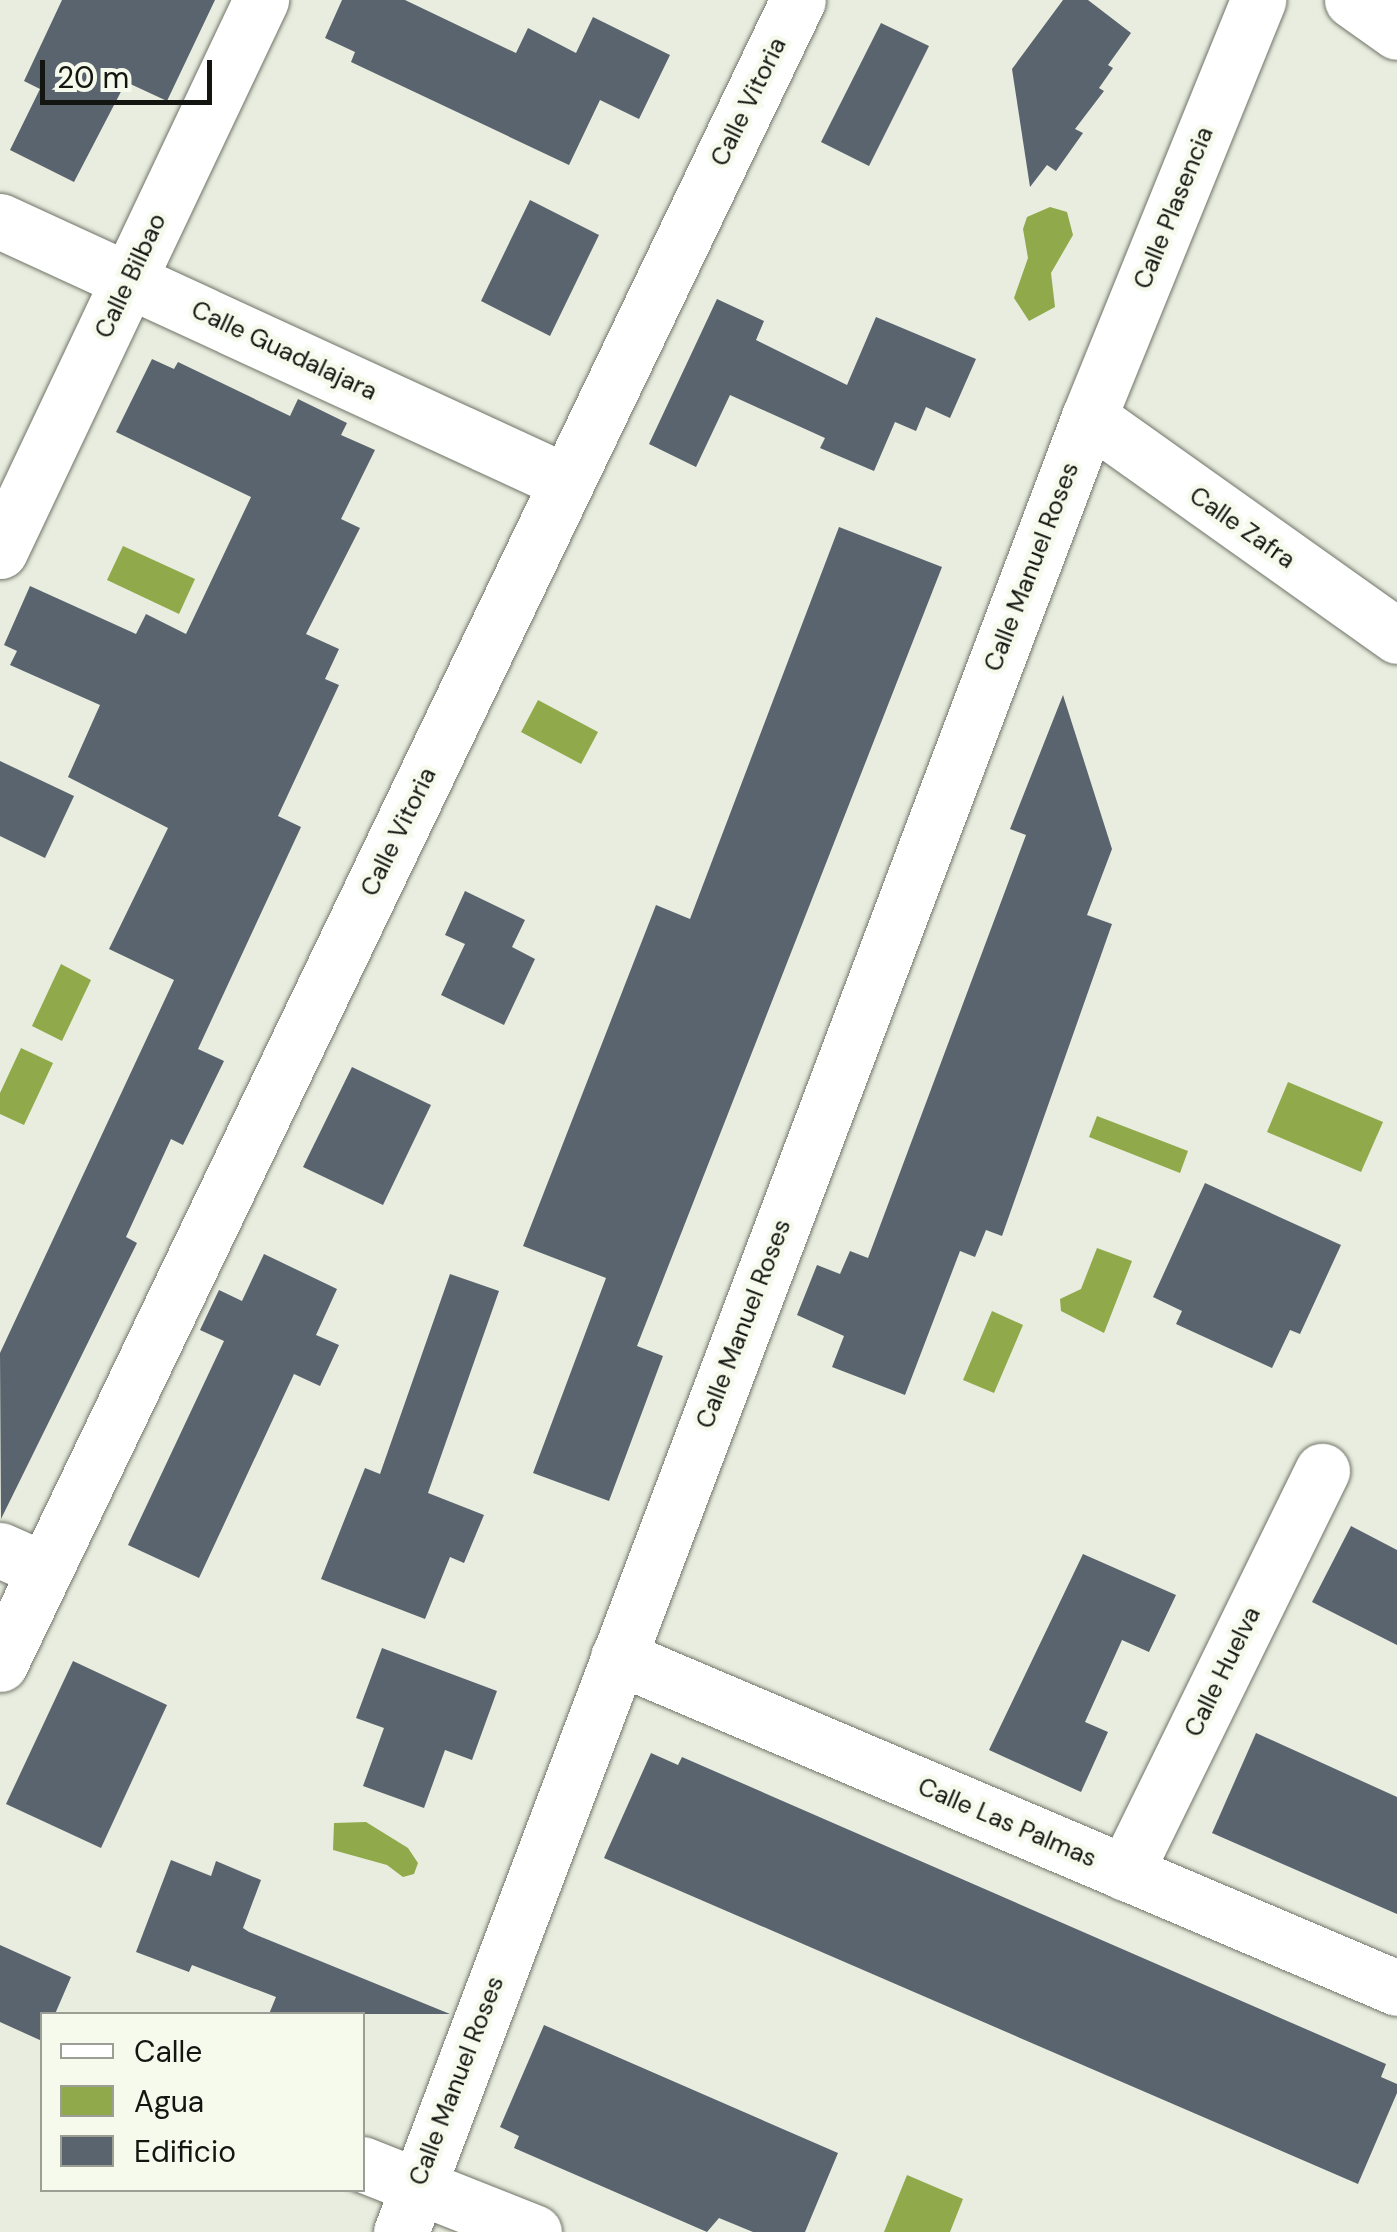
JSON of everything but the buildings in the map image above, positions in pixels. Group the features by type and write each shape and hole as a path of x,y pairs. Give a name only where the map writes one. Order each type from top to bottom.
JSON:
{"street":[{"name":"Calle Bilbao","path":"0,551 261,0"},
{"name":"Calle Vitoria","path":"0,1664 22,1560 568,482 798,0"},
{"name":"Calle Plasencia","path":"1089,416 1258,0"},
{"path":"1352,0 1397,32"},
{"name":"Calle Guadalajara","path":"0,221 568,482"},
{"name":"Calle Zafra","path":"1089,416 1397,636"},
{"name":"Calle Manuel Roses","path":"409,2209 1089,416"},
{"name":"Calle Huelva","path":"1125,1873 1322,1471"},
{"name":"Calle Las Palmas","path":"618,1657 1397,1988"},
{"path":"365,2167 409,2209 534,2232"}],"water":[{"path":"1050,207 1067,212 1073,235 1051,273 1055,307 1029,321 1014,298 1028,258 1023,229 1027,217"},
{"path":"123,546 195,579 179,614 107,580"},
{"path":"538,700 598,732 581,764 521,732"},
{"path":"61,964 91,980 62,1041 32,1026"},
{"path":"21,1048 53,1063 24,1125 0,1114 0,1093"},
{"path":"1288,1082 1383,1122 1361,1172 1267,1132"},
{"path":"1097,1116 1188,1151 1180,1173 1089,1137"},
{"path":"1097,1248 1132,1261 1104,1333 1061,1311 1060,1299 1081,1289"},
{"path":"992,1311 1023,1325 994,1393 963,1380"},
{"path":"366,1822 408,1848 418,1863 414,1874 403,1877 387,1865 333,1850 334,1823"},
{"path":"907,2175 963,2199 950,2232 884,2232"}]}
